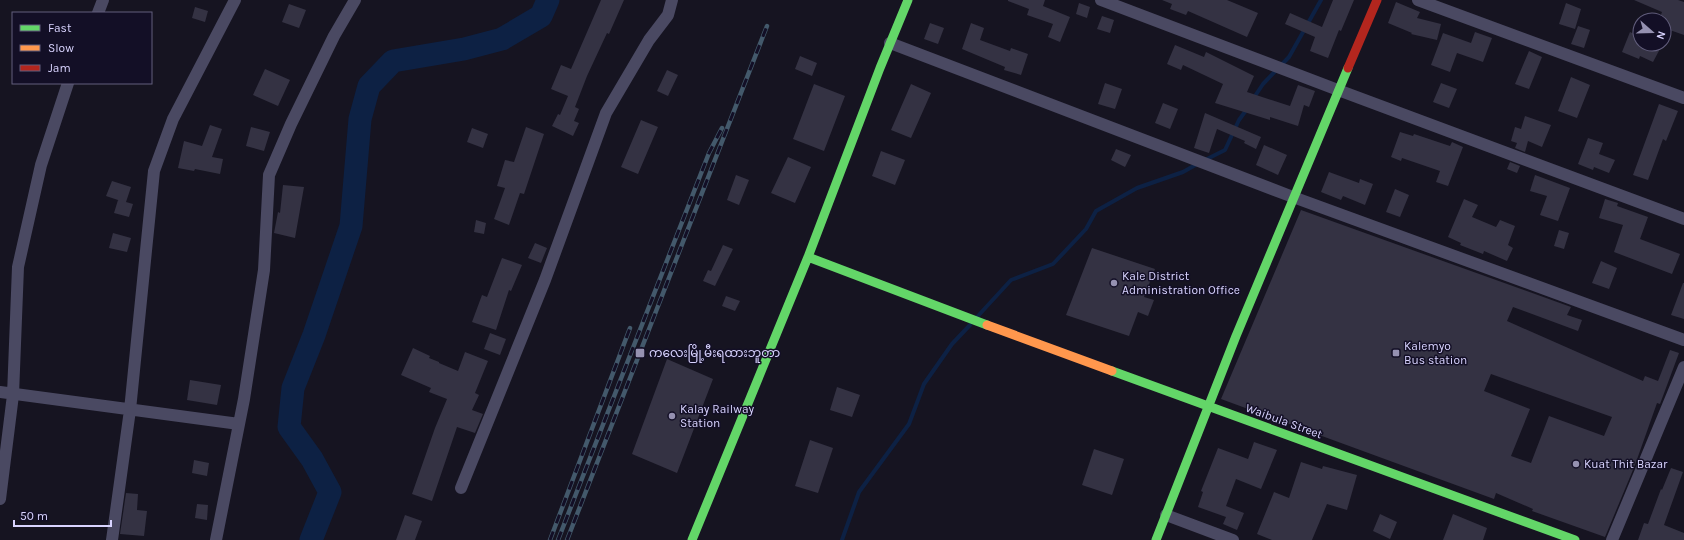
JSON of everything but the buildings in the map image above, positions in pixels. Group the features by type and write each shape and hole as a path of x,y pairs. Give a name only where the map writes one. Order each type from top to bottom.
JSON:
{"street":[{"path":"98,12 103,0"},
{"path":"112,540 130,410 154,170 173,119 235,0"},
{"path":"216,540 244,399 264,270 269,175 291,124 334,36 355,0"},
{"path":"461,488 545,280 606,113 649,40 668,15 672,0"},
{"path":"692,540 808,257 908,0"},
{"path":"1101,0 1338,90 1684,218"},
{"path":"1156,540 1207,406 1293,197 1377,0"},
{"path":"1418,0 1684,98"},
{"path":"890,44 1293,197 1684,340"},
{"path":"0,499 12,395 18,266 41,165 68,84"},
{"name":"Waibula Street","path":"808,257 964,317 1575,540"},
{"path":"1612,540 1684,367"},
{"path":"0,392 12,395 239,424"},
{"path":"1166,514 1233,540"}],"waterway":[{"path":"311,540 330,492 312,459 289,427 293,388 314,335 351,226 360,119 369,86 393,61 464,49 502,39 541,16 548,0"},
{"path":"1253,99 1263,84 1289,57 1321,0"},
{"path":"1205,160 1225,150 1239,120 1247,109"},
{"path":"977,317 1011,280 1053,264 1086,229 1096,211 1137,188 1183,172 1199,163"},
{"path":"842,540 859,492 909,424 924,384 952,344 970,325"}],"railway":[{"path":"567,540 767,26"},
{"path":"558,540 709,153 722,128"},
{"path":"550,540 630,328"}],"traffic: fast":[{"path":"908,0 880,68 808,257 987,325"},
{"path":"1156,540 1236,336 1348,68"},
{"path":"692,540 808,257"},
{"path":"1112,371 1575,540"}],"traffic: slow":[{"path":"987,325 1112,371"}],"traffic: jam":[{"path":"1348,68 1377,0"}],"place":[{"name":"Kale District Administration Office","path":"1114,283"},
{"name":"ကလေးမြို့မီးရထားဘူတာ","path":"640,353"},
{"name":"Kalemyo Bus station","path":"1396,353"},
{"name":"Kalay Railway Station","path":"672,416"},
{"name":"Kuat Thit Bazar","path":"1576,464"}]}
